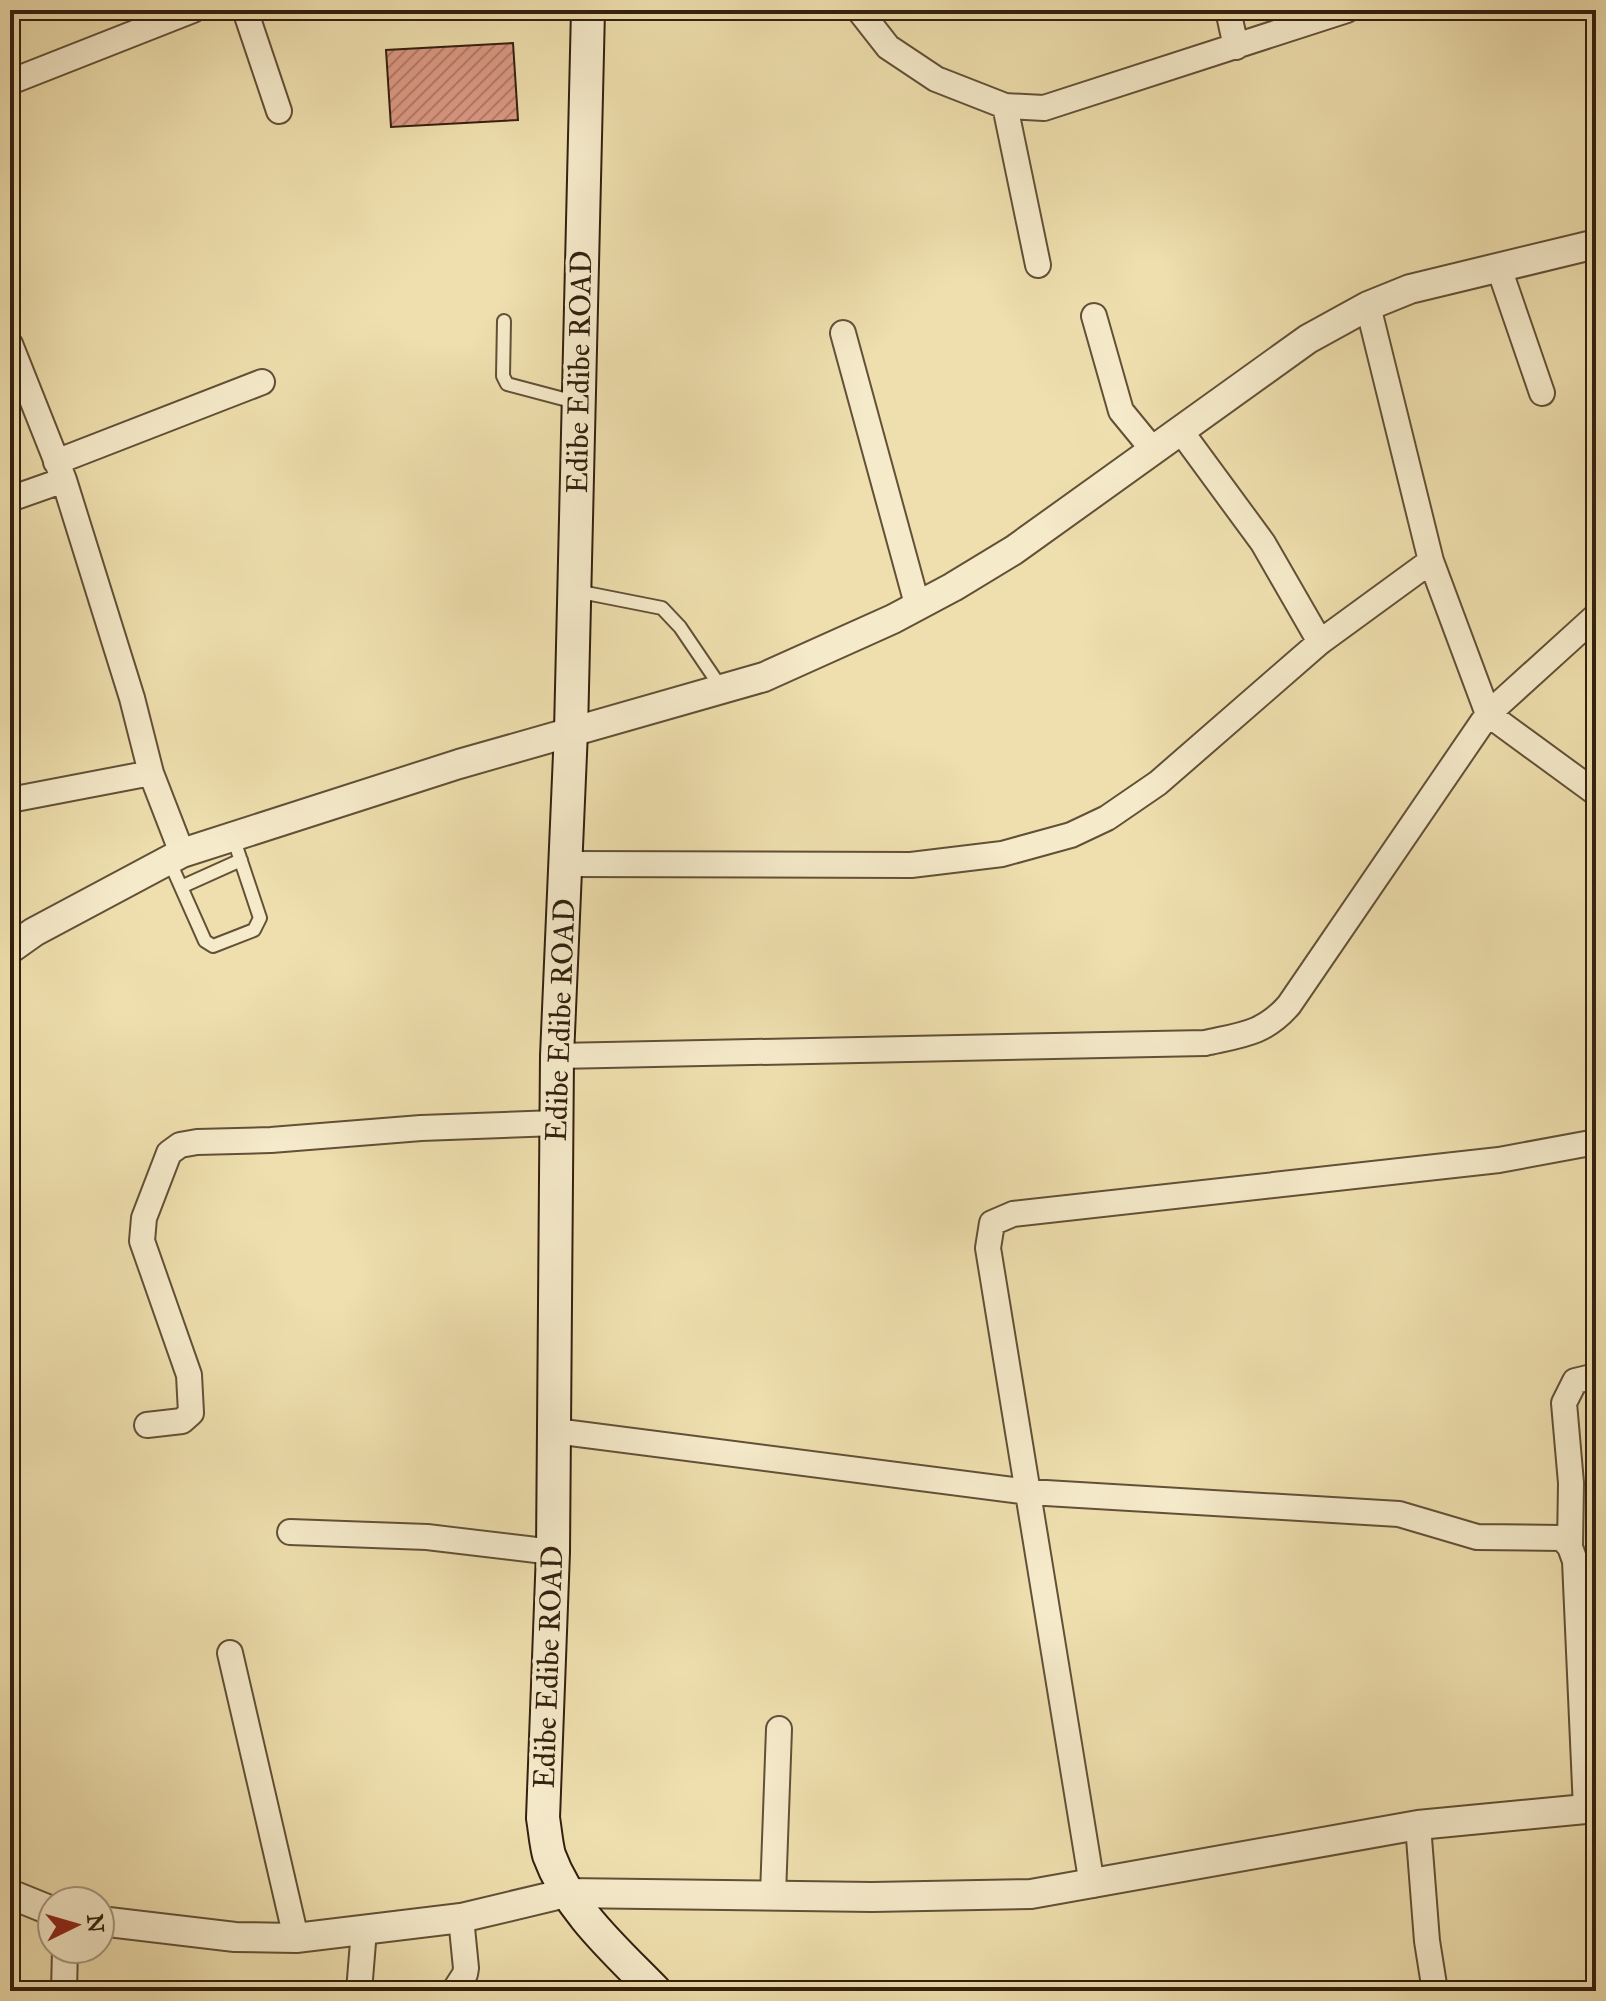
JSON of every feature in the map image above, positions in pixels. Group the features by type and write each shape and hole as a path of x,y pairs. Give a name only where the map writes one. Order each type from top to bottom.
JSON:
{"main road":[{"name":"Edibe Edibe ROAD","path":"588,10 571,731 557,1056 553,1552 543,1818 548,1853 566,1893 598,1932 655,1991"}],"street":[{"path":"10,82 193,10"},
{"path":"245,10 279,111"},
{"path":"859,10 888,47 936,79 1005,106 1044,108 1347,10"},
{"path":"1228,10 1236,47"},
{"path":"1005,106 1038,265"},
{"path":"10,949 34,932 175,857 237,848 353,797 764,677 893,619 1014,550 1308,339 1368,306 1410,289 1596,244"},
{"path":"1499,268 1542,393"},
{"path":"1368,306 1431,561 1488,714 1596,793"},
{"path":"1094,316 1121,411 1153,450"},
{"path":"843,333 917,604"},
{"path":"10,344 60,471 132,698 175,857"},
{"path":"10,499 60,471 262,382"},
{"path":"1180,430 1263,543 1320,642"},
{"path":"566,864 911,865 1002,854 1071,835 1107,818 1158,783 1320,642 1431,561"},
{"path":"557,1056 1205,1043 1256,1032 1274,1022 1289,1005 1488,714 1596,616"},
{"path":"10,800 151,773"},
{"path":"147,1425 182,1421 191,1413 189,1375 142,1241 144,1218 169,1153 180,1145 421,1128 556,1123"},
{"path":"1092,1885 988,1248 992,1223 1013,1214 1499,1160 1596,1142"},
{"path":"116,1923 235,1937 296,1938 461,1918 566,1893 1031,1894 1418,1825 1591,1809 1575,1561 1570,1547 1571,1483 1564,1403 1575,1381 1596,1376"},
{"path":"555,1431 1029,1492 1399,1514 1477,1537 1562,1538 1570,1547"},
{"path":"290,1532 427,1537 553,1552"},
{"path":"230,1653 296,1938"},
{"path":"773,1895 779,1729"},
{"path":"1418,1825 1427,1941 1435,1991"},
{"path":"10,1894 36,1905"},
{"path":"454,1991 466,1968 461,1918"},
{"path":"359,1991 364,1930"},
{"path":"64,1991 65,1965"}],"lane":[{"path":"504,321 503,376 507,384 578,402"},
{"path":"574,590 662,608 680,627 722,689"},
{"path":"175,857 181,887 205,941 213,946 254,930 260,918 237,848 181,887"}],"building":[{"path":"513,43 518,120 391,127 386,50"}]}
